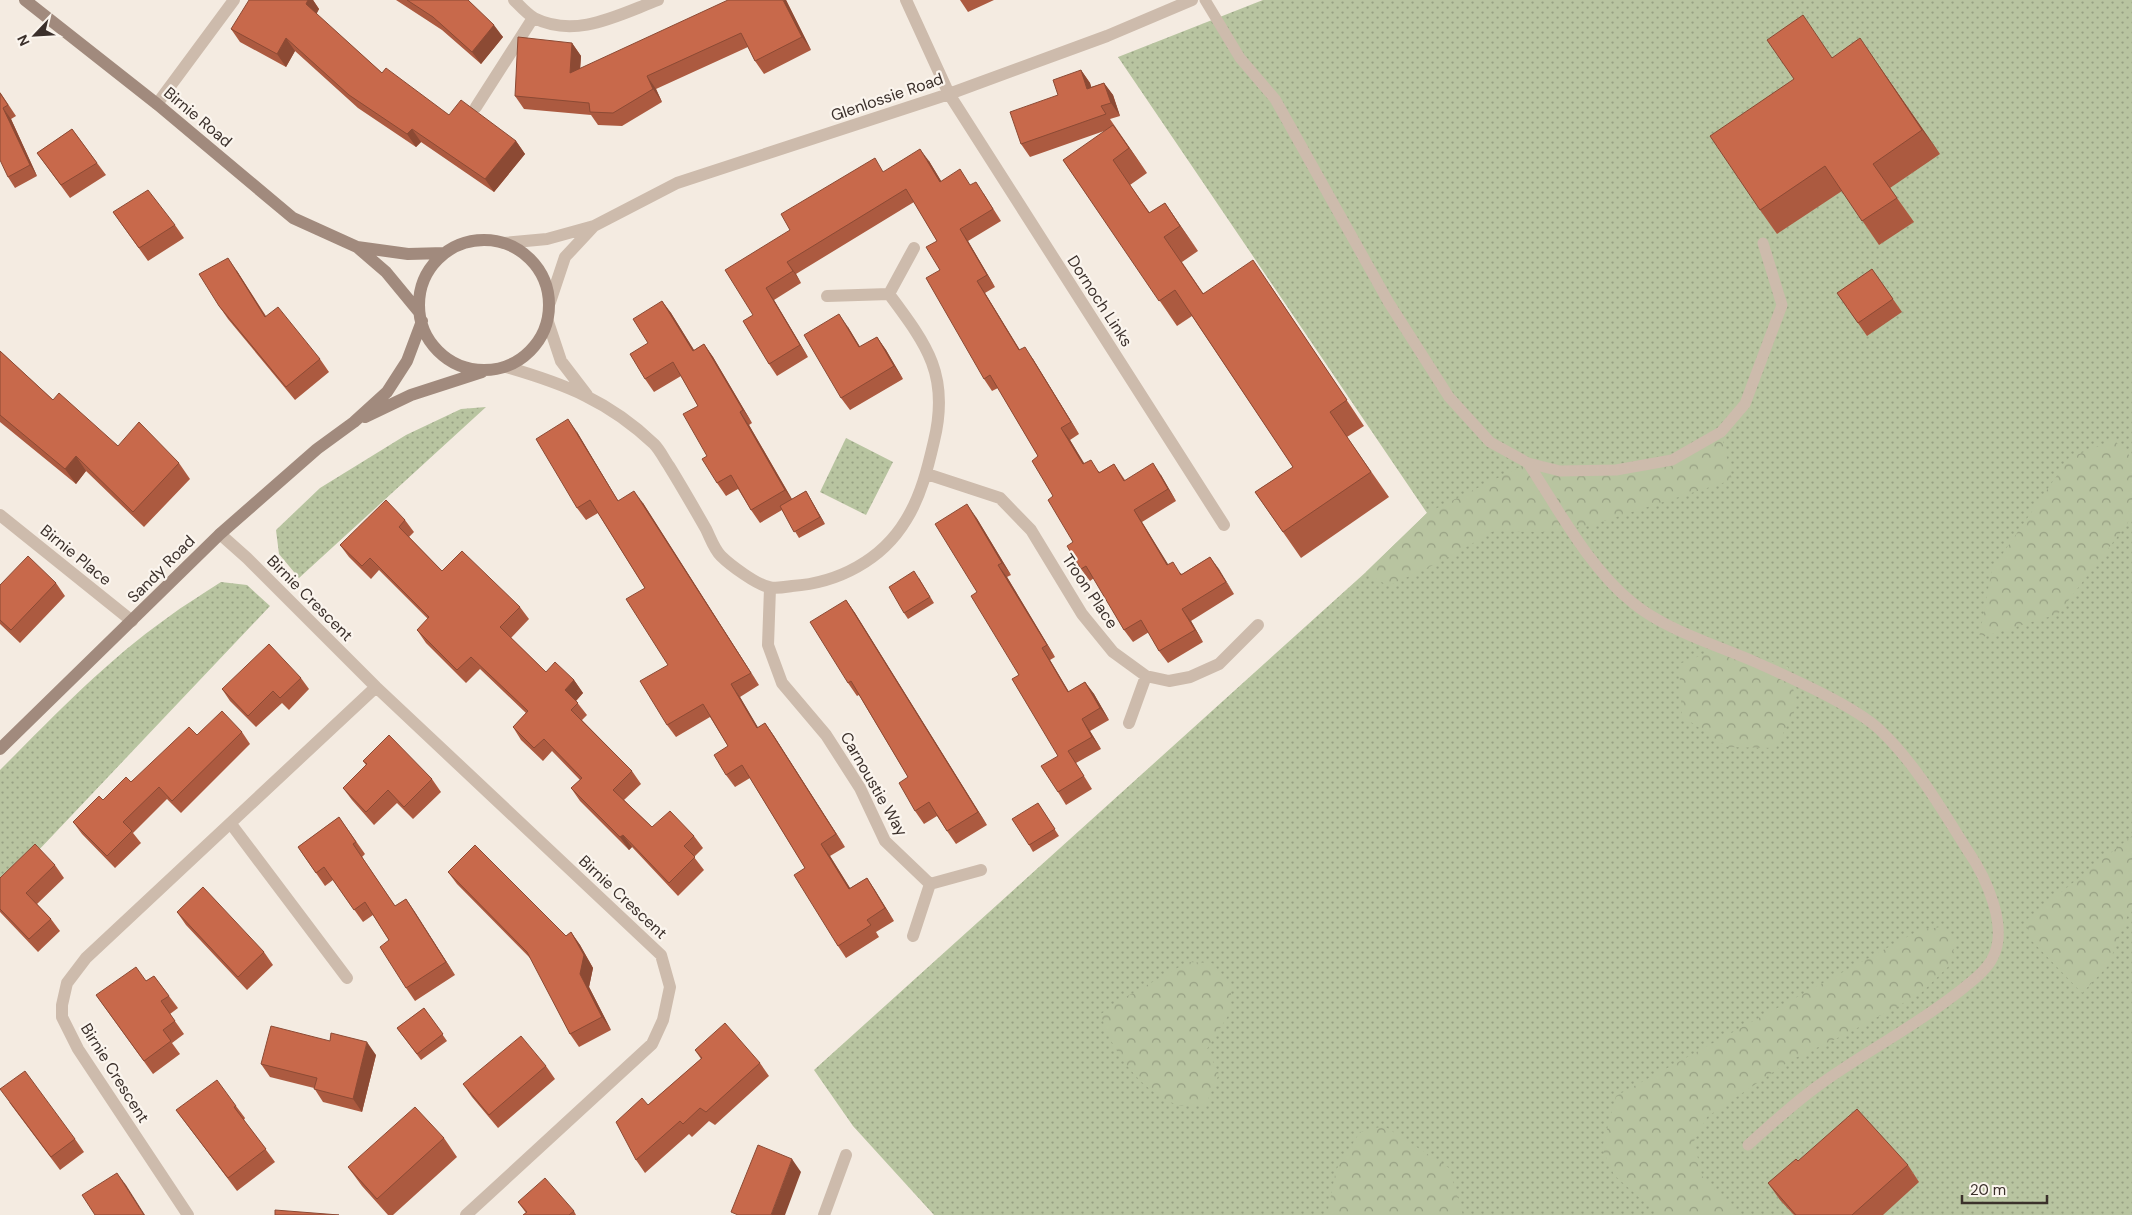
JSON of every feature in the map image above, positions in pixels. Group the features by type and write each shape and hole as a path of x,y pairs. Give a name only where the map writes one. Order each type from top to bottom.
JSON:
{"street":[{"name":"Birnie Road","path":"25,0 157,104 293,218 357,247 386,272 421,317"},
{"path":"157,104 234,0"},
{"path":"514,0 533,18 562,28 592,24 658,0"},
{"name":"Dornoch Links","path":"906,0 949,94 1224,525"},
{"name":"Glenlossie Road","path":"504,243 547,239 594,226 677,183 949,94 1107,36 1192,0"},
{"path":"476,107 533,18"},
{"name":"Glenlossie Road","path":"550,302 565,256 594,226"},
{"path":"485,240 504,243 522,251 536,264 546,282 550,302 548,322 540,340 526,356 506,367 484,371 462,367 442,355 424,331 421,317 420,292 427,274 445,253 466,242 485,240"},
{"name":"Birnie Road","path":"357,247 408,254 445,253"},
{"path":"889,294 914,248"},
{"path":"827,296 889,294"},
{"path":"506,367 543,377 587,395 621,418 655,445 687,494 720,555 761,584 770,588 810,585 837,577 877,555 892,540 907,519 927,474 940,414 939,382 922,338 889,294"},
{"name":"Sandy Road","path":"0,749 220,534 317,449 354,422 386,392 407,361 421,317"},
{"path":"548,322 561,360 587,395"},
{"name":"Sandy Road","path":"354,422 411,395 484,371"},
{"name":"Troon Place","path":"927,474 1000,498 1030,530 1088,622 1113,652 1146,676 1168,681 1190,677 1219,664 1258,625"},
{"name":"Birnie Place","path":"0,514 132,621"},
{"name":"Birnie Crescent","path":"220,534 247,558 376,687 661,955 670,987 664,1020 652,1044 466,1215"},
{"name":"Carnoustie Way","path":"770,588 768,645 782,683 831,742 860,788 885,841 930,884"},
{"path":"1130,723 1146,676"},
{"name":"Birnie Crescent","path":"188,1215 78,1049 62,1017 62,1005 67,983 86,958 376,687"},
{"path":"231,824 347,978"},
{"path":"913,936 930,884 981,870"},
{"path":"824,1215 846,1155"}],"lane":[{"path":"1205,0 1240,58 1275,99 1389,303 1449,397 1490,442 1528,463 1560,470 1616,470 1672,460 1721,432 1744,404 1782,305 1763,243"},
{"path":"1528,463 1583,545 1610,580 1634,604 1669,624 1764,666 1842,705 1879,728 1901,753 1983,873 1994,902 1998,936 1994,957 1977,976 1937,1009 1816,1087 1748,1145"}],"green space":[{"path":"1263,0 2132,0 2132,1215 934,1215 853,1126 814,1070 1366,572 1427,513 1118,57"},
{"path":"486,407 299,578 279,554 276,530 320,488 406,435 461,409"},
{"path":"1721,432 1732,480 1588,526 1543,532 1494,531 1442,561 1388,586 1366,572 1427,513 1528,463 1560,471 1672,460"},
{"path":"846,438 893,462 866,515 820,492"},
{"path":"2114,440 2132,458 2132,513 2127,524 2058,614 1979,638 1992,569 2069,458"},
{"path":"221,582 247,585 270,606 0,891 0,770 80,690 123,652 173,613"},
{"path":"1725,646 1788,667 1797,705 1776,748 1727,747 1682,716 1679,664"},
{"path":"2132,836 2132,904 2108,966 2082,993 2030,939 2026,920"},
{"path":"1940,927 1955,941 1951,964 1920,994 1848,1033 1791,1060 1707,1117 1694,1141 1702,1176 1739,1215 1659,1215 1614,1175 1602,1148 1616,1096 1918,931"},
{"path":"1188,962 1212,963 1231,984 1231,1011 1207,1049 1219,1074 1206,1104 1182,1106 1162,1098 1150,1090 1129,1068 1119,1055 1105,1028 1101,1014 1124,998"},
{"path":"1384,1126 1449,1168 1463,1215 1327,1215 1336,1170 1360,1132"}],"building":[{"path":"249,0 308,0 306,4 382,73 386,68 449,115 461,100 516,141 485,179 412,129 407,134 349,95 286,38 277,54 231,29"},
{"path":"407,0 468,0 494,25 472,52 433,17"},
{"path":"728,0 783,0 802,37 755,61 741,33 647,76 653,89 613,113 590,112 589,103 515,96 518,37 572,43 570,73"},
{"path":"1803,15 1832,58 1860,38 1922,130 1873,164 1897,198 1862,221 1825,166 1760,210 1710,136 1794,79 1767,40"},
{"path":"1081,70 1087,89 1104,83 1111,103 1101,106 1106,114 1021,144 1010,112 1058,95 1053,80"},
{"path":"0,93 8,105 3,108 30,165 8,177 0,160"},
{"path":"1113,125 1129,148 1113,160 1149,213 1165,203 1180,226 1164,237 1203,294 1253,260 1347,400 1330,412 1371,472 1283,532 1255,492 1293,467 1175,290 1159,301 1063,160"},
{"path":"72,129 97,163 61,185 37,153"},
{"path":"920,149 940,182 960,169 970,185 976,182 993,209 960,229 987,275 977,281 1019,350 1025,347 1071,422 1061,428 1083,464 1091,460 1099,473 1114,464 1124,481 1153,463 1168,489 1134,510 1167,565 1173,562 1181,575 1210,557 1226,582 1182,609 1195,630 1159,651 1141,620 1124,630 1086,566 1081,569 1067,546 1073,542 1048,500 1053,496 1032,461 1038,456 990,375 984,379 926,278 940,270 926,247 937,241 906,189 787,262 793,271 766,288 800,345 769,364 743,321 753,315 725,270 790,230 781,214 875,158 883,172"},
{"path":"148,190 175,225 139,248 113,212"},
{"path":"228,258 265,317 278,307 320,359 286,387 219,306 199,274"},
{"path":"1872,269 1893,299 1858,323 1837,293"},
{"path":"662,301 693,351 704,344 743,410 740,412 785,490 751,510 731,475 717,483 702,459 707,456 683,414 698,406 673,362 645,379 630,354 648,343 633,319"},
{"path":"839,314 859,347 877,337 894,366 841,398 804,335"},
{"path":"0,351 53,400 59,393 118,446 139,422 179,463 133,512 76,456 65,469 0,415"},
{"path":"568,419 618,501 634,491 751,673 731,684 757,728 765,723 836,834 821,844 849,889 867,878 885,908 867,920 871,925 838,946 794,875 805,868 742,765 726,775 714,755 728,746 703,704 667,725 640,681 668,665 626,599 645,588 590,500 577,508 536,439"},
{"path":"806,491 820,517 794,532 780,506"},
{"path":"386,500 405,520 399,527 442,571 462,551 520,607 500,627 546,672 555,662 574,680 565,690 578,703 571,710 632,771 613,790 652,827 670,811 694,836 684,846 695,857 669,883 623,835 620,837 571,788 582,778 544,739 534,748 513,727 528,711 471,657 457,670 417,630 429,617 370,558 362,566 340,545"},
{"path":"967,504 1002,563 998,565 1047,645 1042,648 1068,692 1085,682 1100,708 1082,719 1092,737 1068,751 1084,776 1058,792 1041,766 1058,756 1012,679 1019,675 971,596 977,592 935,524"},
{"path":"28,556 56,583 11,630 0,620 0,585"},
{"path":"914,571 930,597 904,613 889,587"},
{"path":"846,600 978,812 947,831 929,802 915,811 899,783 908,777 851,681 848,683 810,622"},
{"path":"269,644 301,678 280,698 273,691 248,716 222,689"},
{"path":"222,711 242,732 172,801 159,787 123,822 132,831 107,856 73,822 99,796 103,800 126,777 131,782 189,727 197,735"},
{"path":"389,735 432,779 404,807 388,790 366,812 343,788 367,764 363,761"},
{"path":"1038,803 1055,829 1029,845 1012,819"},
{"path":"339,817 356,842 353,844 395,906 406,899 446,962 406,988 380,947 389,940 365,902 354,910 324,867 316,873 298,847"},
{"path":"35,844 55,865 26,893 51,919 29,939 0,909 0,878"},
{"path":"475,845 566,936 571,932 584,955 580,974 602,1017 570,1034 527,952 448,872"},
{"path":"203,887 264,952 238,977 177,912"},
{"path":"136,967 146,981 154,976 169,996 161,1001 175,1021 163,1030 171,1041 144,1061 96,995"},
{"path":"424,1008 443,1034 417,1054 397,1028"},
{"path":"725,1023 760,1063 706,1112 700,1108 683,1124 680,1121 636,1160 616,1122 642,1098 648,1105 702,1058 695,1050"},
{"path":"271,1026 330,1041 331,1033 367,1042 353,1099 314,1089 317,1078 261,1064"},
{"path":"521,1036 546,1066 489,1115 463,1084"},
{"path":"25,1071 75,1139 51,1157 0,1089"},
{"path":"217,1080 236,1106 234,1107 266,1149 228,1178 176,1110"},
{"path":"415,1107 444,1138 377,1199 348,1167"},
{"path":"1857,1109 1908,1165 1852,1215 1796,1215 1768,1183 1796,1159 1798,1161"},
{"path":"758,1145 792,1159 771,1215 738,1215 731,1212"},
{"path":"117,1173 144,1215 95,1215 82,1195"},
{"path":"545,1178 574,1211 569,1215 523,1215 527,1212 518,1202"},
{"path":"275,1210 339,1215 275,1215"}]}
